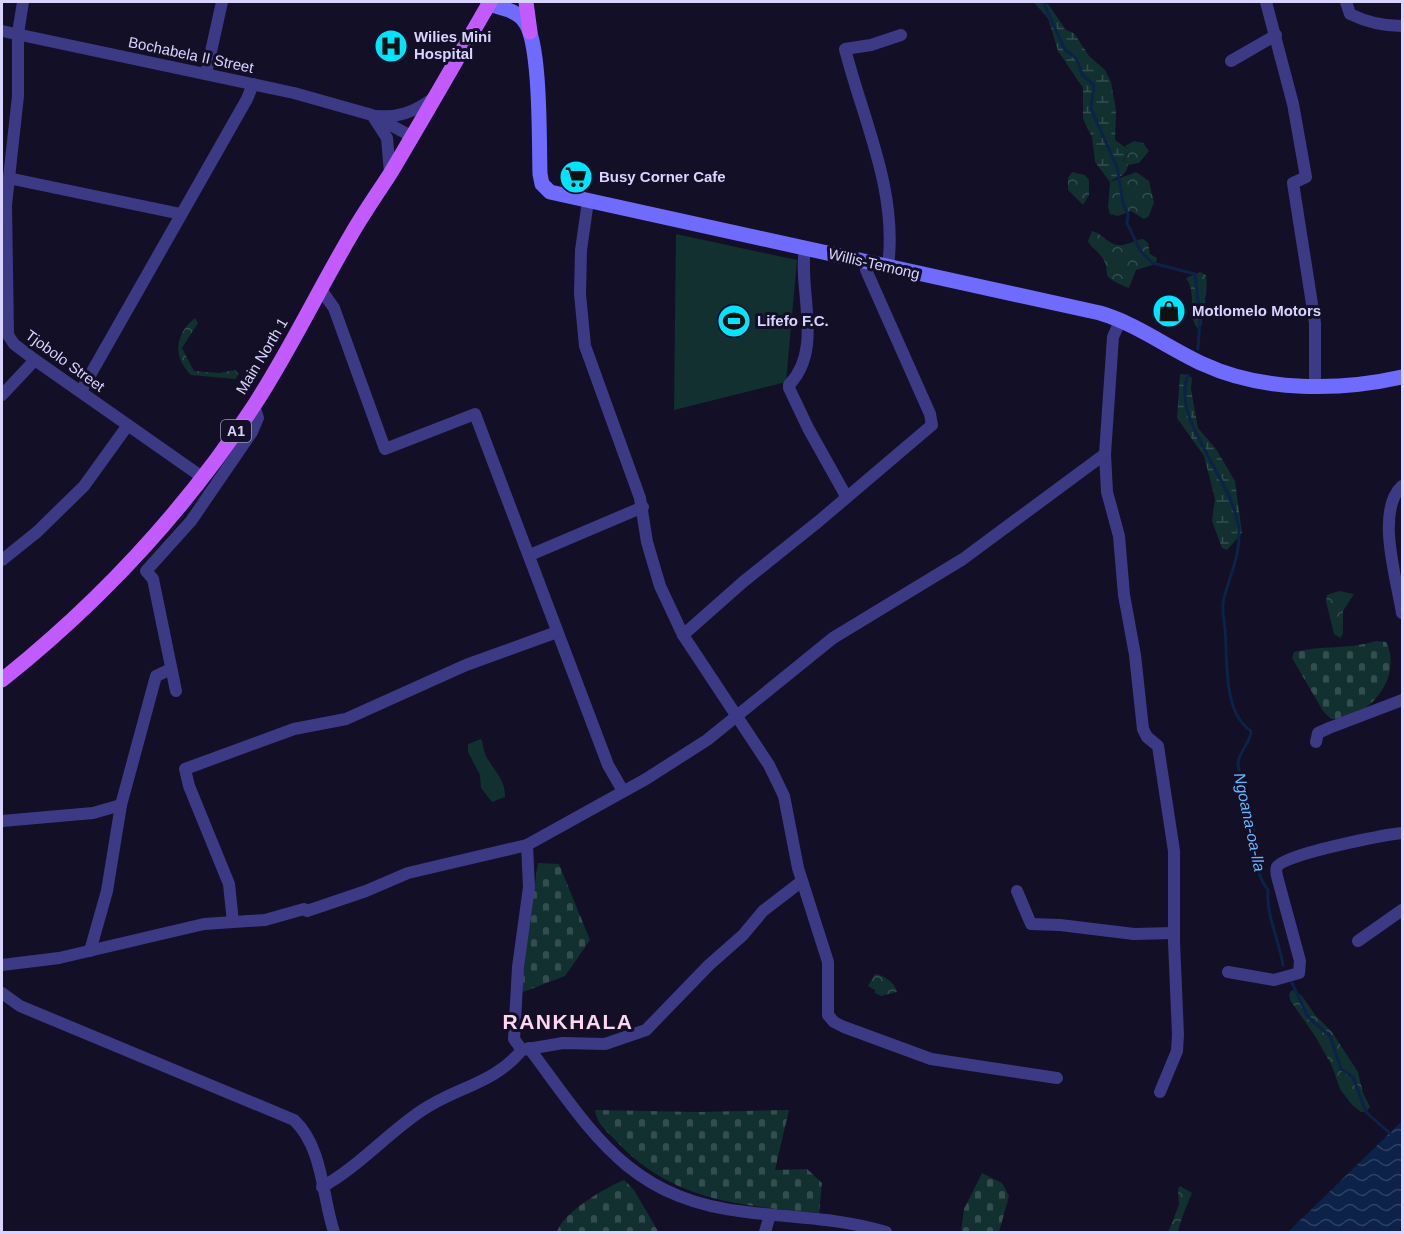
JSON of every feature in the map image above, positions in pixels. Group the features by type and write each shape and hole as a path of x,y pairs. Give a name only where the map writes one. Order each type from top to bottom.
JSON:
{"main road":[{"path":"526,2 530,32"},
{"path":"489,3 515,13 526,22 530,32"},
{"name":"Main North 1","path":"2,680 85,610 127,568 202,477 254,405 322,291 351,235 489,3"},
{"name":"Willis-Temong","path":"530,32 535,62 542,184 550,192 1121,319 1180,353 1226,373 1278,383 1316,386 1356,385 1402,377"}],"street":[{"name":"Tjobolo Street","path":"23,2 18,33 18,96 8,178 4,313 8,335 14,344 35,360 202,477"},
{"path":"206,74 222,2"},
{"path":"1266,2 1296,118 1306,177 1293,183 1315,323 1316,386"},
{"path":"1346,2 1350,14 1363,20 1384,26 1402,26"},
{"name":"Bochabela II Street","path":"2,31 253,84 372,115 400,116 418,110 433,99"},
{"path":"888,266 889,222 877,149 857,96 845,49 871,45 901,35"},
{"path":"1231,61 1276,35"},
{"path":"81,391 247,99 253,84"},
{"name":"Bochabela II Street","path":"372,115 411,136"},
{"path":"372,115 387,138 390,172"},
{"path":"8,178 182,214"},
{"path":"588,201 581,250 580,294 585,346 643,507 647,542 654,568 683,635 769,765 784,796 788,825 802,881 828,962 828,1015 834,1022 931,1059 1058,1078"},
{"path":"805,248 802,267 807,312 804,362 789,388 808,428 846,496"},
{"path":"683,635 927,430 933,421 866,270 867,262"},
{"path":"322,291 334,308 385,449 475,414 608,765 623,791"},
{"path":"1121,319 1113,336 1105,454 1107,492 1119,536 1124,595 1135,655 1143,729 1147,737 1158,746 1174,851 1177,1051 1160,1092"},
{"path":"2,395 35,360"},
{"path":"176,691 153,579 146,571 192,521 252,432 258,418 254,405"},
{"path":"2,560 37,532 84,486 128,425"},
{"path":"2,965 90,951 204,924 265,920 304,909 307,911 366,891 408,873 527,845 707,740 833,638 963,559 1105,454"},
{"path":"1402,486 1392,500 1388,526 1402,613"},
{"path":"530,555 643,507"},
{"path":"233,922 229,884 189,786 185,769 294,729 346,719 466,665 557,632"},
{"path":"90,951 107,891 121,805 156,676 171,669"},
{"path":"1316,742 1318,733 1402,700"},
{"path":"2,821 93,813 121,805"},
{"path":"1228,972 1274,980 1299,973 1300,961 1278,880 1276,869 1278,865 1298,855 1402,833"},
{"path":"527,845 529,887 518,967 514,1039 526,1049 608,1150 636,1173 661,1189 693,1203 770,1215 821,1219 886,1233"},
{"path":"322,1187 420,1112 446,1095 484,1081 508,1066 526,1049 563,1043 605,1044 646,1030 710,964 743,935 763,911 802,881"},
{"path":"1017,891 1031,924 1060,924 1134,934 1174,933"},
{"path":"1358,942 1402,910"},
{"path":"2,993 20,1006 287,1116 308,1136 334,1233"},
{"path":"765,1233 770,1215"}],"green space":[{"path":"1033,2 1048,4 1066,30 1074,33 1089,56 1105,70 1111,82 1116,110 1115,140 1129,150 1123,161 1128,165 1125,172 1110,182 1095,162 1092,137 1083,119 1083,88 1058,51 1048,18"},
{"path":"1134,141 1143,143 1149,151 1139,163 1128,165 1123,162 1129,150 1125,146"},
{"path":"1072,172 1085,175 1089,180 1089,195 1083,205 1068,190 1068,178"},
{"path":"1136,172 1149,181 1154,202 1149,216 1144,219 1131,211 1118,216 1110,214 1108,207 1110,182"},
{"path":"1092,231 1118,245 1143,239 1148,243 1150,254 1157,258 1156,264 1136,270 1129,288 1112,280 1108,276 1104,261 1088,241"},
{"name":"Lifefo F.C.","path":"676,234 797,260 786,382 674,410"},
{"path":"1200,272 1206,275 1207,288 1202,325 1197,328 1193,316 1191,290 1186,278"},
{"path":"195,318 198,323 182,348 194,371 219,373 235,370 239,374 235,379 191,375 185,368 178,346 183,332"},
{"path":"1180,374 1192,378 1191,389 1198,428 1216,449 1235,481 1242,533 1227,550 1222,548 1212,521 1215,499 1204,456 1177,418"},
{"path":"1339,591 1354,594 1343,611 1343,634 1340,638 1334,634 1326,601 1327,595"},
{"path":"1376,641 1386,642 1390,655 1390,669 1386,682 1379,694 1358,713 1345,718 1331,719 1323,711 1292,658 1294,652 1355,646"},
{"path":"481,739 486,756 502,781 505,791 505,797 492,802 481,788 480,775 468,752 468,744"},
{"path":"538,863 559,864 590,940 565,976 523,992 521,975"},
{"path":"875,974 889,980 897,992 881,996 875,993 875,990 868,986"},
{"path":"1292,990 1301,995 1316,1016 1332,1032 1358,1072 1363,1093 1370,1107 1366,1112 1361,1112 1352,1105 1340,1089 1332,1066 1290,1000 1289,994"},
{"path":"595,1110 698,1112 789,1110 775,1170 807,1169 822,1183 819,1213 711,1198 662,1178 640,1163 618,1143 598,1120"},
{"path":"982,1173 1002,1183 1009,1196 999,1232 961,1232 964,1209"},
{"path":"624,1180 634,1190 658,1231 557,1232 567,1217 576,1209 607,1188"},
{"path":"1180,1186 1192,1193 1178,1232 1168,1232 1179,1205 1178,1189"}],"water":[{"path":"1402,1121 1402,1228 1399,1232 1288,1232"}],"waterway":[{"name":"Ngoana-oa-lla","path":"1043,2 1065,50 1076,58 1083,76 1094,85 1091,109 1117,167 1123,203 1128,215 1127,223 1140,250 1152,263 1195,274 1200,319 1198,349"},
{"name":"Ngoana-oa-lla","path":"1188,375 1185,393 1188,413 1229,496 1236,516 1239,536 1237,552 1223,606 1228,684 1235,711 1251,731 1238,765 1252,819 1259,874 1268,890 1269,909 1283,965"},
{"name":"Ngoana-oa-lla","path":"1292,983 1308,1017 1330,1036 1341,1069 1353,1077 1366,1112 1393,1136"}],"place":[{"name":"Wilies Mini Hospital","path":"391,46"},
{"name":"Busy Corner Cafe","path":"576,177"},
{"name":"Motlomelo Motors","path":"1169,311"},
{"name":"Lifefo F.C.","path":"734,321"}],"district":[{"name":"RANKHALA","path":"568,1022"}]}
